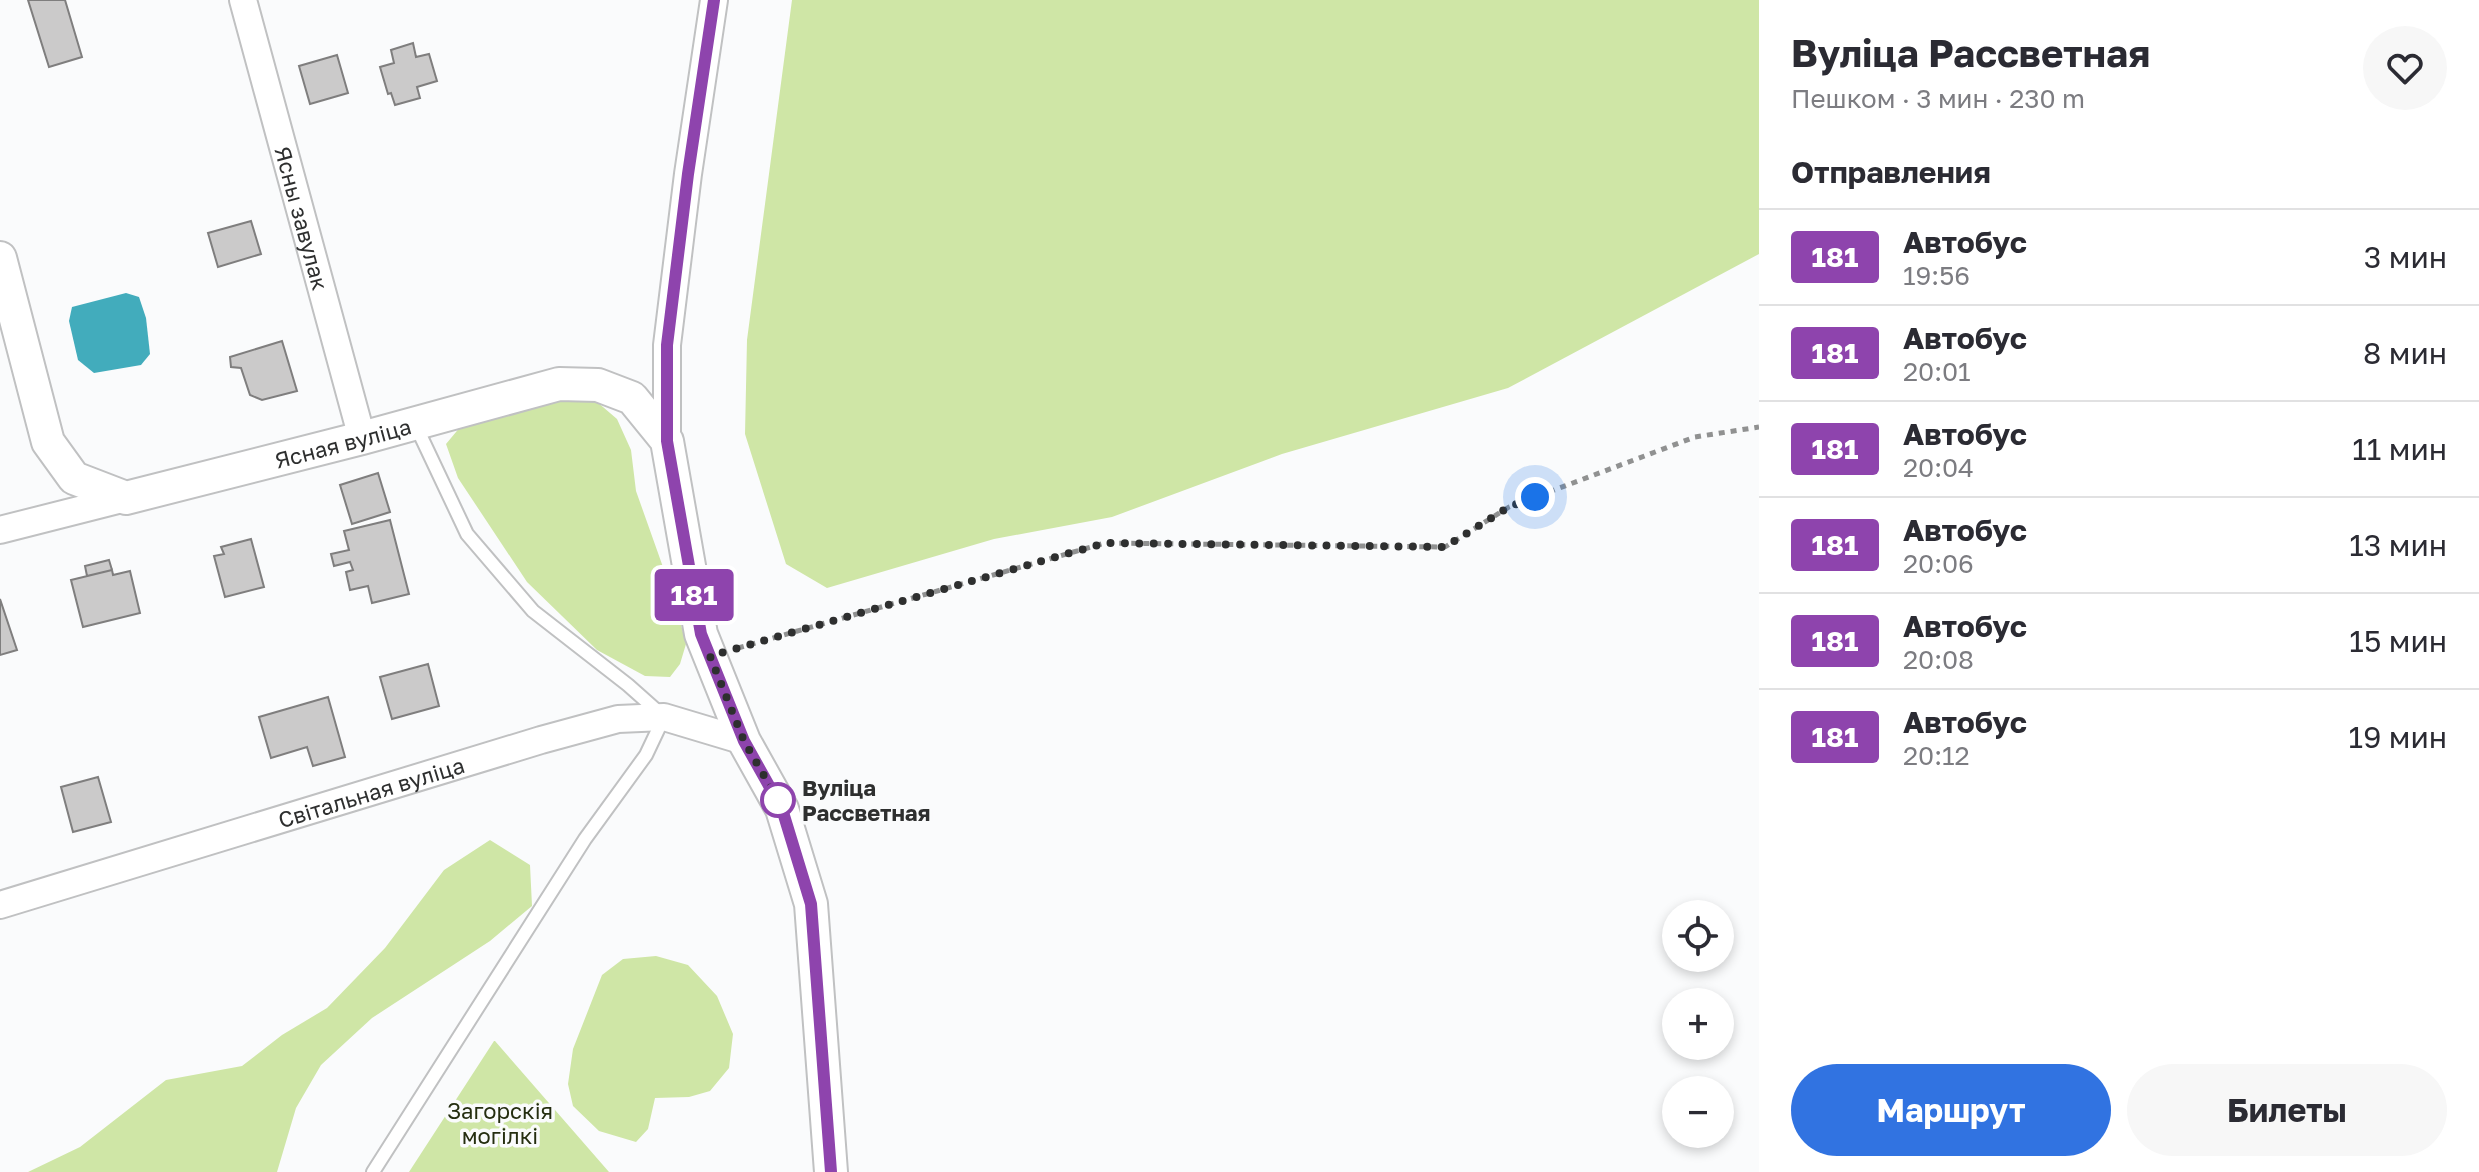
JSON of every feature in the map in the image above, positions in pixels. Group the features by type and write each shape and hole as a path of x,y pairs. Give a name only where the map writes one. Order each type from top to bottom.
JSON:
{"street":[{"name":"Ясны завулак","path":"243,0 362,438"},
{"path":"714,0 667,345 667,441 701,634 744,741 782,809 811,904 831,1172"},
{"path":"0,258 48,442 74,478 126,498"},
{"name":"Ясная вуліца","path":"0,530 362,438 559,384 598,385 632,398 667,441"},
{"name":"Світальная вуліца","path":"0,905 618,719 664,717 744,741"}],"lane":[{"path":"373,1172 585,839 646,755 664,717 533,611 467,534 415,423"}],"path":[{"path":"710,656 1105,543 1445,547 1509,507 1695,437 1759,427"}],"green space":[{"path":"792,0 1759,0 1759,254 1508,388 1282,454 1112,517 994,539 827,588 786,564 745,434 747,340"},
{"path":"575,397 596,401 617,419 631,450 636,491 674,598 686,644 680,664 670,677 645,676 597,650 527,582 458,478 446,444 461,426"},
{"path":"490,840 530,865 532,906 490,941 372,1018 321,1065 296,1108 277,1172 28,1172 80,1147 166,1080 242,1066 282,1035 327,1008 385,948 444,870"},
{"path":"656,956 688,965 717,996 733,1034 729,1068 710,1091 689,1097 655,1098 648,1129 636,1142 599,1131 573,1106 568,1084 573,1049 602,975 623,959"},
{"name":"Загорскія могілкі","path":"495,1041 609,1172 409,1172"}],"water":[{"path":"126,293 139,297 146,318 150,354 141,365 94,373 78,360 69,321 72,307"}],"building":[{"path":"28,0 65,0 82,57 49,67"},
{"path":"413,43 416,57 429,54 437,81 417,87 420,98 395,105 391,93 388,94 380,67 394,63 391,50"},
{"path":"337,55 348,93 310,104 299,66"},
{"path":"251,221 261,254 218,267 208,233"},
{"path":"282,341 297,391 262,400 250,395 241,368 231,367 230,357"},
{"path":"378,473 390,512 352,524 340,485"},
{"path":"390,520 409,594 372,603 368,586 350,590 346,572 353,570 350,562 334,566 331,554 349,550 344,531"},
{"path":"251,539 264,587 225,597 214,556 224,554 221,547"},
{"path":"109,560 112,570 87,576 85,566"},
{"path":"112,570 113,575 130,571 140,613 83,627 71,580"},
{"path":"0,599 17,650 0,655"},
{"path":"428,664 439,706 392,719 380,677"},
{"path":"328,697 345,757 313,766 307,747 271,758 259,717"},
{"path":"98,777 111,822 73,832 61,787"}],"bus line":[{"name":"181","path":"714,0 667,345 667,441 701,634 744,741 782,809 811,904 831,1172"}],"place":[{"name":"Вуліца Рассветная","path":"778,800"}],"route":[{"path":"778,800 744,741 710,656 1105,543 1445,547 1509,507 1535,497"}]}
